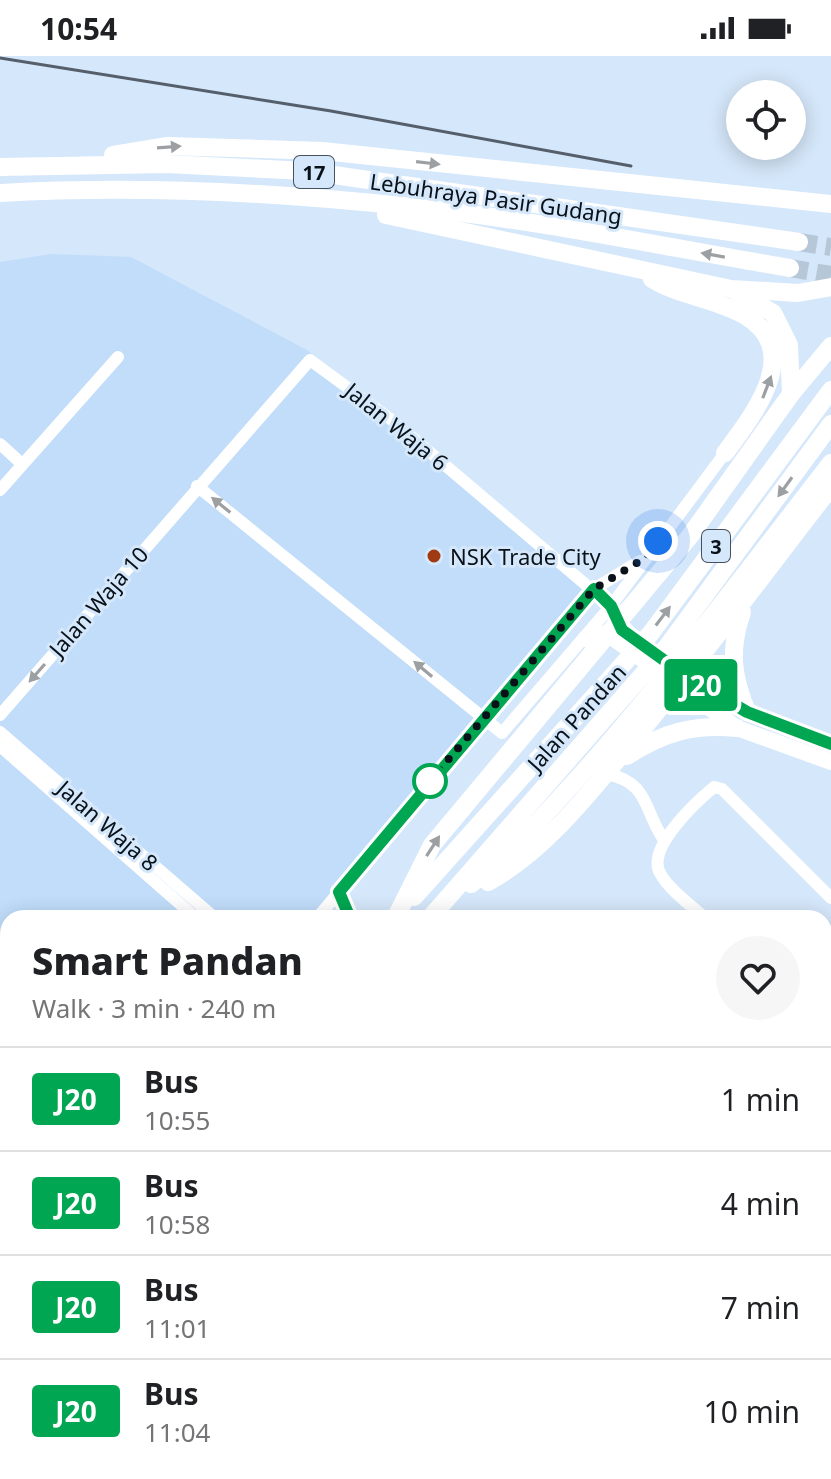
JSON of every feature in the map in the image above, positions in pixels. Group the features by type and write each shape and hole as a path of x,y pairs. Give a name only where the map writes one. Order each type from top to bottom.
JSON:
{"highway":[{"path":"64,163 168,146 247,147 831,204"},
{"name":"Lebuhraya Pasir Gudang","path":"0,167 64,163 306,171 799,242"},
{"path":"637,183 831,193"},
{"name":"Lebuhraya Pasir Gudang","path":"0,193 105,187 414,207 790,268"},
{"path":"305,198 731,289 798,293 831,287"},
{"path":"632,266 656,282 743,315 762,330 768,342 773,366 765,393 725,453"},
{"path":"731,289 773,313 789,345 791,394"},
{"path":"400,910 432,845 690,536 791,394 831,346"},
{"name":"Jalan Pandan","path":"402,910 651,633 831,390"},
{"name":"Jalan Pandan","path":"437,910 622,716 666,648 831,424"},
{"path":"622,716 831,463"},
{"path":"440,910 509,870 609,770 682,682 831,487"},
{"path":"609,770 669,732 742,720 731,666 732,640 748,594"},
{"path":"339,892 347,910"}],"main road":[{"path":"616,600 622,630 682,682"},
{"path":"585,639 606,633 742,720 831,762"},
{"path":"742,720 831,744"}],"street":[{"path":"0,490 118,357"},
{"name":"Jalan Waja 6","path":"197,486 307,360 314,361 393,421 594,589 616,600"},
{"path":"0,444 22,464"},
{"path":"197,486 380,632 482,720 499,733 505,733 616,600 725,453"},
{"name":"Jalan Waja 10","path":"0,715 197,486"},
{"path":"324,910 594,589 645,558"},
{"path":"611,579 619,582 616,600"},
{"name":"Jalan Waja 8","path":"0,732 206,910"},
{"name":"Jalan Waja 8","path":"0,746 187,910"},
{"path":"609,770 636,787 646,799 661,845"},
{"path":"697,910 661,875 656,862 661,845 710,790 718,786 831,898"}],"shaded area":[{"path":"51,254 131,257 307,350 592,589 319,910 0,910 0,262"}],"tunnel":[{"path":"799,242 831,247"},
{"path":"790,268 831,275"}],"railway":[{"path":"0,58 331,111 631,166"}],"bus line":[{"name":"J20","path":"348,910 339,892 401,814 594,589 611,606 622,630 686,676 747,712 831,744"}],"place":[{"name":"NSK Trade City","path":"434,556"}],"route":[{"path":"430,781 594,589 645,558 658,541"}]}
